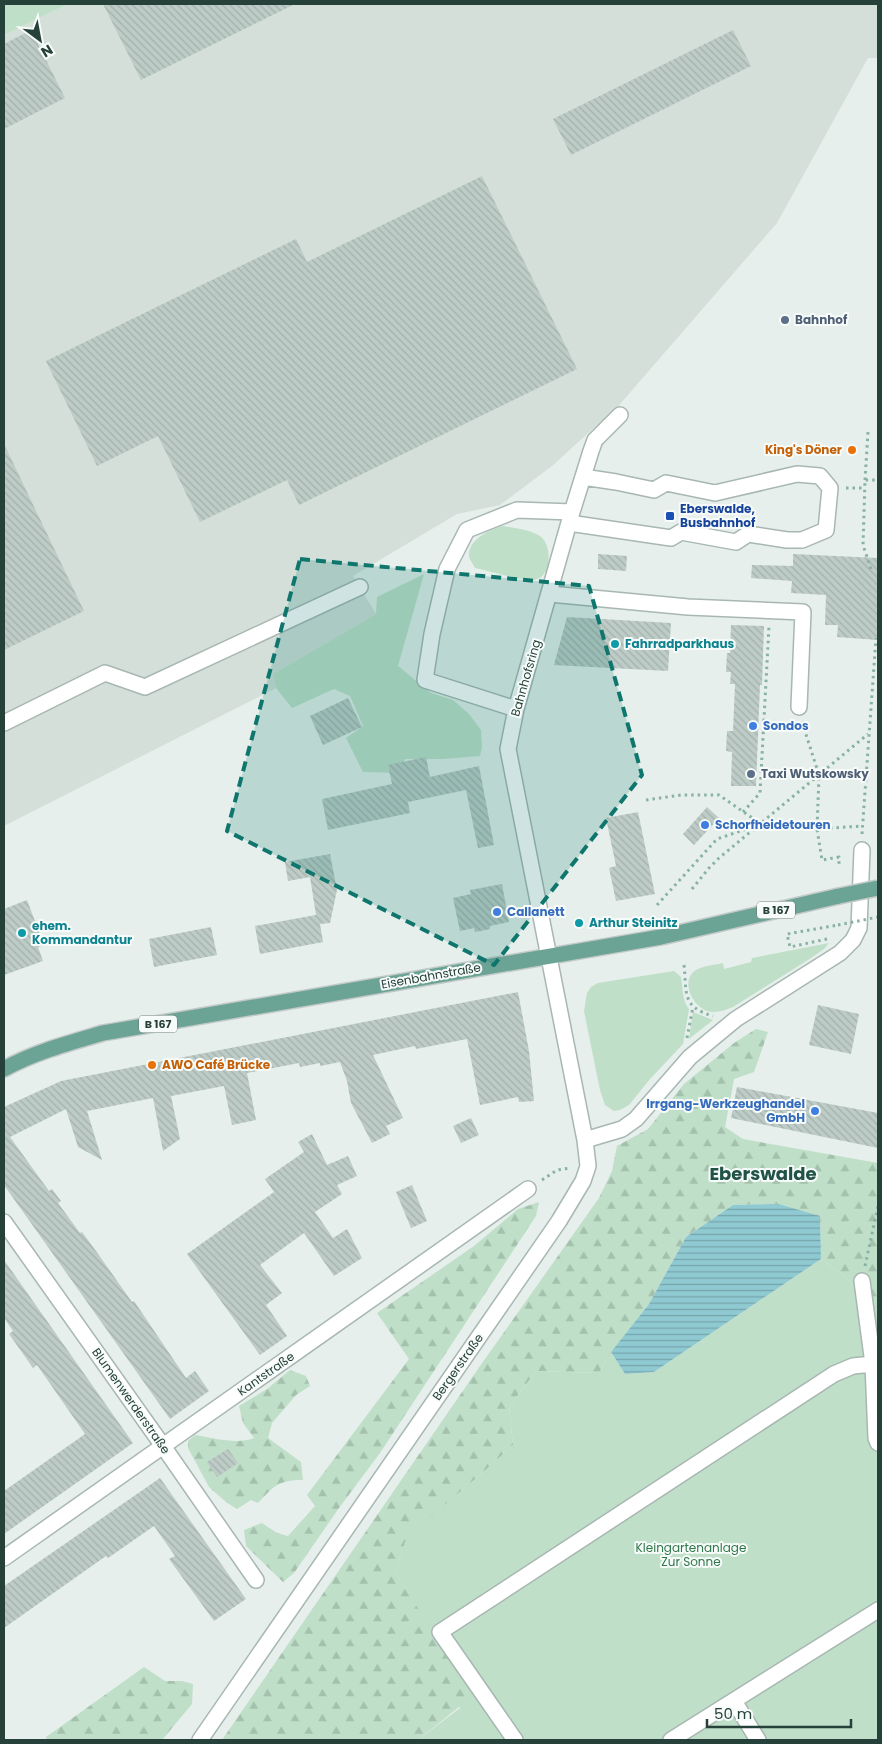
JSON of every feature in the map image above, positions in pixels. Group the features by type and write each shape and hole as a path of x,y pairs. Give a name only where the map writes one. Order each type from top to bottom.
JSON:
{"main road":[{"name":"Eisenbahnstraße","path":"4,1069 19,1061 64,1044 103,1033 670,935 878,888"}],"street":[{"name":"Bahnhofsring","path":"549,956 508,749 516,709 583,477 596,440 620,415"},
{"path":"516,709 425,680 432,634 448,569 467,530 517,510 570,517 671,538 681,532 736,542 748,534 787,540 802,540 826,530 830,488 820,476 797,474 715,493 666,483 654,490 583,477"},
{"path":"4,723 105,673 145,687 360,586"},
{"path":"550,594 688,607 802,612 799,707"},
{"path":"585,1140 622,1129 636,1119 690,1057 736,1019 840,953 853,940 858,928 862,850"},
{"name":"Bergerstraße","path":"200,1740 559,1221 583,1181 588,1166 585,1140 549,956"},
{"name":"Kantstraße","path":"4,1558 528,1189"},
{"name":"Blumenwerderstraße","path":"4,1222 256,1580"},
{"path":"862,1281 873,1364 876,1438 878,1442"},
{"path":"515,1740 440,1632 834,1374 853,1366 873,1364"},
{"path":"671,1740 878,1610"},
{"path":"734,1700 758,1740"}],"path":[{"path":"868,432 863,545 871,569"},
{"path":"865,480 878,480"},
{"path":"743,812 760,793 770,611"},
{"path":"862,850 868,734 876,638"},
{"path":"799,707 801,719 820,775 817,829 822,860 839,857 839,867"},
{"path":"692,889 709,868 868,734"},
{"path":"646,800 681,795 719,794 761,824"},
{"path":"656,904 717,839 761,824"},
{"path":"817,829 862,826"},
{"path":"834,938 790,947 787,934 878,917"},
{"path":"684,965 686,995 696,1011 712,1016 736,1019"},
{"path":"690,1057 686,1041 693,1006"},
{"path":"528,1189 557,1170 588,1166"},
{"path":"862,1281 878,1206"}],"highlighted area":[{"path":"300,559 589,586 642,775 494,965 227,831"}],"shaded area":[{"path":"68,4 878,4 878,58 868,58 777,223 608,418 597,425 552,466 500,505 457,514 353,576 376,614 273,674 276,688 4,826 4,35"}],"green space":[{"path":"4,4 68,4 4,35"},
{"path":"502,526 531,532 544,540 549,554 547,568 539,578 533,580 519,579 475,568 469,555 473,543 487,532"},
{"path":"424,574 398,666 431,693 453,700 469,714 481,730 482,747 480,756 443,759 405,759 400,773 363,772 346,738 363,726 350,696 334,689 292,708 276,688 273,674 376,614 377,597"},
{"path":"829,943 824,949 808,960 727,1009 717,1012 707,1011 697,1004 688,986 691,974 702,968 723,963 724,969 751,962 752,958"},
{"path":"674,971 681,977 684,998 689,1009 683,1044 650,1079 629,1105 614,1111 605,1105 600,1090 584,1011 587,993 591,987 598,983"},
{"path":"693,1012 713,1020 689,1039"},
{"path":"756,1029 768,1032 754,1072 734,1079 725,1127 743,1139 878,1163 878,1322 848,1279 821,1259 820,1216 779,1204 733,1205 686,1237 649,1304 611,1352 599,1373 536,1371 509,1407 513,1445 407,1536 395,1573 469,1687 469,1699 418,1740 222,1740 480,1366 599,1198 612,1171 617,1146 648,1129 684,1084 734,1043"},
{"path":"539,1202 536,1216 380,1453 294,1573 283,1582 246,1546 244,1530 262,1523 277,1533 288,1536 315,1506 307,1495 409,1359 377,1313 474,1246 518,1209"},
{"name":"Kleingartenanlage Zur Sonne","path":"821,1259 848,1279 878,1322 878,1740 418,1740 460,1708 439,1642 395,1573 407,1535 513,1445 509,1407 536,1371 599,1373 611,1352 625,1374 654,1372"},
{"path":"290,1370 306,1376 310,1386 296,1395 272,1423 268,1438 301,1462 303,1480 288,1481 277,1485 258,1503 251,1500 237,1509 209,1487 188,1448 188,1441 195,1435 233,1441 254,1438 243,1423 239,1406 267,1389"},
{"path":"144,1667 165,1681 182,1681 193,1684 192,1704 162,1740 47,1740 46,1737"}],"water":[{"path":"779,1204 820,1216 821,1259 654,1372 625,1374 611,1352 649,1304 686,1237 733,1205"}],"building":[{"path":"103,4 295,4 141,80"},
{"path":"31,30 65,98 4,129 4,44"},
{"path":"733,30 751,66 571,155 553,119"},
{"path":"482,176 577,369 299,505 287,480 200,522 158,436 97,466 46,361 296,239 307,262"},
{"path":"4,444 84,611 4,650"},
{"path":"598,554 627,556 626,571 598,569"},
{"path":"793,554 878,558 878,640 837,637 838,625 825,625 826,595 791,593 792,581 751,578 752,565 793,566"},
{"name":"Fahrradparkhaus","path":"567,617 671,623 668,671 554,665"},
{"path":"731,625 764,626 756,786 731,786 732,752 726,751 727,731 733,731 735,684 730,684 731,672 726,672 727,653 730,653"},
{"path":"348,698 362,727 323,745 310,716"},
{"path":"426,757 430,777 479,766 494,845 478,848 466,790 408,802 410,813 328,830 322,799 392,784 388,765"},
{"path":"707,807 719,818 694,845 683,834"},
{"path":"638,812 655,894 616,901 609,868 616,866 606,818"},
{"path":"330,854 337,890 330,923 320,924 323,942 260,954 255,926 316,915 310,877 288,881 285,862"},
{"path":"502,884 509,922 490,926 490,929 475,932 474,928 460,931 453,898 471,894 470,890"},
{"name":"ehem. Kommandantur","path":"27,900 44,945 38,947 43,961 4,975 4,909"},
{"path":"211,927 217,955 154,967 149,939"},
{"path":"518,992 529,1051 534,1101 519,1102 518,1097 480,1105 467,1039 416,1049 415,1046 373,1055 403,1118 386,1126 390,1134 372,1143 351,1103 347,1081 340,1062 300,1067 299,1063 247,1073 256,1120 232,1125 224,1086 171,1096 180,1139 163,1151 153,1098 87,1111 102,1160 78,1147 66,1109 10,1137 49,1191 52,1189 61,1201 58,1203 80,1233 82,1232 132,1302 134,1301 186,1378 195,1371 209,1391 170,1419 4,1185 4,1107 61,1081"},
{"path":"818,1005 859,1014 851,1054 809,1045"},
{"path":"737,1087 878,1113 878,1148 731,1118"},
{"path":"471,1118 479,1135 461,1143 453,1126"},
{"path":"312,1134 327,1165 348,1156 357,1176 337,1185 342,1194 315,1212 333,1238 347,1229 362,1258 334,1276 304,1233 260,1265 282,1293 266,1305 287,1336 260,1355 187,1254 274,1192 265,1179 304,1152 298,1142"},
{"path":"412,1185 427,1221 411,1228 396,1192"},
{"path":"4,1260 133,1443 4,1534 4,1491 85,1434 37,1365 33,1368 9,1334 13,1331 4,1318"},
{"path":"228,1449 238,1463 217,1477 207,1462"},
{"path":"160,1478 246,1599 214,1621 169,1559 175,1556 154,1526 108,1558 106,1556 4,1628 4,1586"}],"place":[{"name":"Bahnhof","path":"785,320"},
{"name":"King's Döner","path":"852,450"},
{"name":"Eberswalde, Busbahnhof","path":"670,516"},
{"name":"Fahrradparkhaus","path":"615,644"},
{"name":"Sondos","path":"753,726"},
{"name":"Taxi Wutskowsky","path":"751,774"},
{"name":"Schorfheidetouren","path":"705,825"},
{"name":"Callanett","path":"497,912"},
{"name":"Arthur Steinitz","path":"579,923"},
{"name":"ehem. Kommandantur","path":"22,933"},
{"name":"AWO Café Brücke","path":"152,1065"},
{"name":"Irrgang-Werkzeughandel GmbH","path":"815,1111"}],"district":[{"name":"Eberswalde","path":"763,1174"}]}
